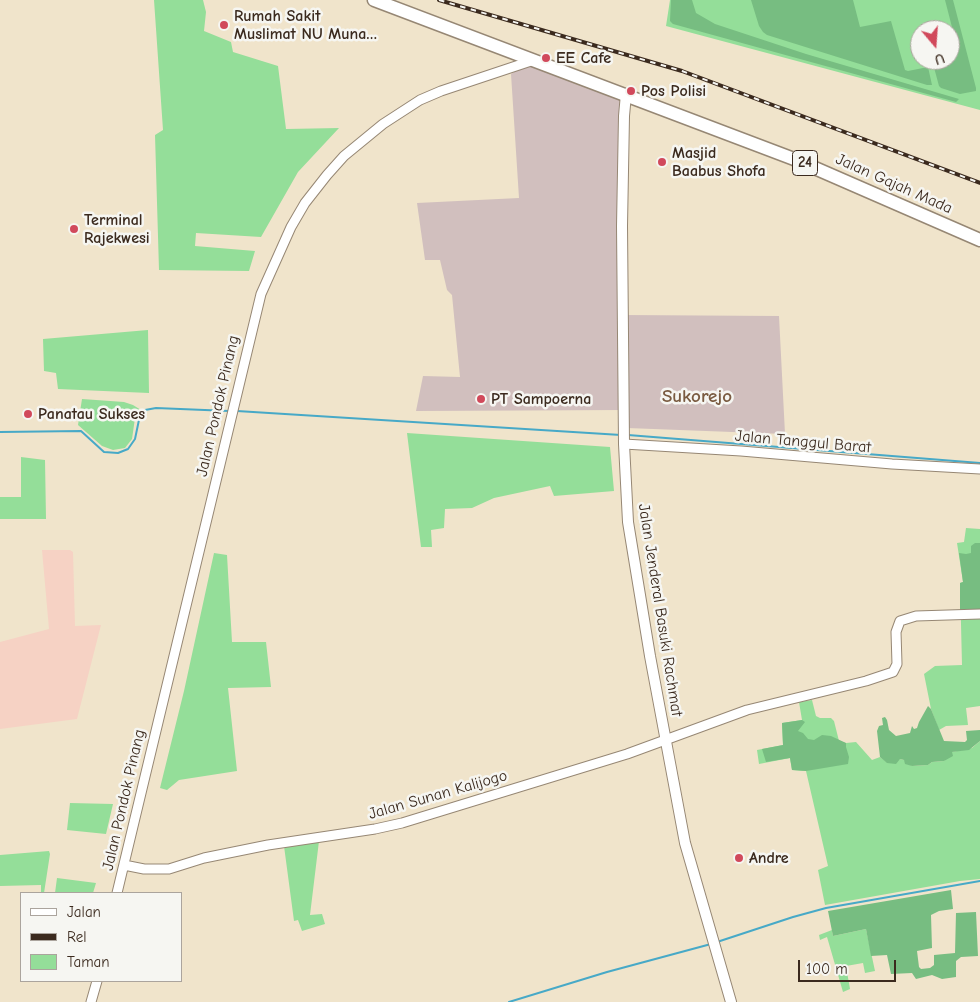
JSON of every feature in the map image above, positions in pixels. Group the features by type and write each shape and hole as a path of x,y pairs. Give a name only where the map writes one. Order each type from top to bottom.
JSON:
{"highway":[{"name":"24","path":"374,0 626,94"},
{"name":"Jalan Gajah Mada","path":"626,94 814,167 980,240"}],"main road":[{"name":"Jalan Jenderal Basuki Rachmat","path":"626,94 622,226 624,443 628,522 650,656 686,844 731,1002"}],"street":[{"name":"Jalan Pondok Pinang","path":"117,892 261,294 291,227 305,204 327,175 344,156 383,124 420,100 465,82 534,60"},
{"name":"Jalan Tanggul Barat","path":"624,443 980,469"},
{"name":"Jalan Sunan Kalijogo","path":"124,865 144,869 169,868 204,858 268,845 402,824 667,741 747,710 866,681 893,672 897,664 897,626 900,621 916,616 980,614"},
{"path":"91,1002 97,982"}],"shaded area":[{"path":"534,60 626,94 623,315 779,316 785,434 627,428 623,410 416,411 423,376 460,377 452,295 447,290 440,260 425,260 417,203 519,198 511,74"},
{"path":"42,550 70,550 73,552 75,626 101,625 77,719 0,729 0,642 49,629"}],"green space":[{"path":"154,0 203,0 206,12 204,31 231,42 233,52 278,66 286,129 339,128 298,172 261,237 196,233 195,246 255,251 249,271 159,270 155,135 163,130"},
{"path":"670,0 980,0 980,110 666,26"},
{"path":"671,0 692,0 696,13 715,24 806,54 959,99 956,102 673,24 670,21"},
{"path":"751,0 853,0 860,27 891,21 905,70 929,70 932,85 767,35 759,26"},
{"path":"945,0 953,0 958,20 950,20"},
{"path":"960,27 976,91 960,94 939,86 935,70 960,70"},
{"path":"148,330 149,393 58,389 56,373 44,371 43,339"},
{"path":"82,399 124,402 141,410 135,418 132,439 125,448 113,450 102,446 78,425"},
{"path":"407,433 610,447 614,491 554,496 550,486 494,498 472,508 445,509 444,528 431,530 432,547 421,547"},
{"path":"21,457 45,460 46,519 0,519 0,497 21,497"},
{"path":"966,528 980,529 980,706 966,708 968,725 946,726 939,730 931,709 924,674 935,666 962,665 960,583 963,582 957,543 964,542"},
{"path":"975,543 980,543 980,618 960,619 960,583 963,582 959,553 971,553 971,546"},
{"path":"214,553 227,555 232,642 266,642 271,687 228,688 237,771 179,780 167,790 160,788 184,691"},
{"path":"812,700 816,716 831,718 834,721 839,741 846,743 856,742 872,760 880,757 888,763 900,759 912,766 928,765 932,762 944,761 952,752 972,748 980,741 980,879 825,905 818,870 828,866 806,771 792,770 790,758 759,764 757,750 783,745 782,723 802,720 799,702"},
{"path":"928,706 944,741 965,742 967,740 966,731 980,730 980,741 969,750 952,752 953,756 944,761 932,762 928,765 912,766 905,764 904,760 900,759 896,764 887,763 880,757 877,731 879,726 883,725 882,718 885,717 889,730 896,736 910,733 912,726 914,729 917,728"},
{"path":"802,720 805,722 798,731 803,733 808,739 814,740 822,735 831,736 846,743 849,757 848,764 806,771 792,770 790,758 766,762 762,749 783,745 782,723"},
{"path":"70,803 113,804 106,834 67,830"},
{"path":"319,841 310,915 322,914 325,924 302,931 298,920 294,921 284,846"},
{"path":"49,851 44,892 41,892 41,885 0,886 0,855"},
{"path":"57,878 96,883 93,892 55,892"},
{"path":"951,890 953,909 939,911 931,915 932,948 917,951 919,967 921,969 930,968 934,965 934,955 955,953 956,913 976,912 978,956 961,957 956,961 956,977 942,979 932,975 916,979 912,973 891,974 887,955 871,956 866,929 833,936 828,911"},
{"path":"866,929 875,971 865,973 863,963 846,966 850,989 843,992 827,937 820,940 819,935 832,930 833,936"}],"waterway":[{"path":"0,432 81,431 104,452 118,453 128,449 135,439 140,415 145,410 156,408 229,411"},
{"path":"237,411 621,435"},
{"path":"628,435 980,463"},
{"path":"717,942 826,908 980,881"},
{"path":"509,1002 607,972 711,944"}],"railway":[{"path":"439,0 682,71 980,183"}],"place":[{"name":"Rumah Sakit Muslimat NU Muna…","path":"224,25"},
{"name":"EE Cafe","path":"546,58"},
{"name":"Pos Polisi","path":"631,91"},
{"name":"Masjid Baabus Shofa","path":"662,162"},
{"name":"Terminal Rajekwesi","path":"74,229"},
{"name":"PT Sampoerna","path":"481,399"},
{"name":"Panatau Sukses","path":"28,414"},
{"name":"Andre","path":"739,858"}],"district":[{"name":"Sukorejo","path":"697,397"}]}
